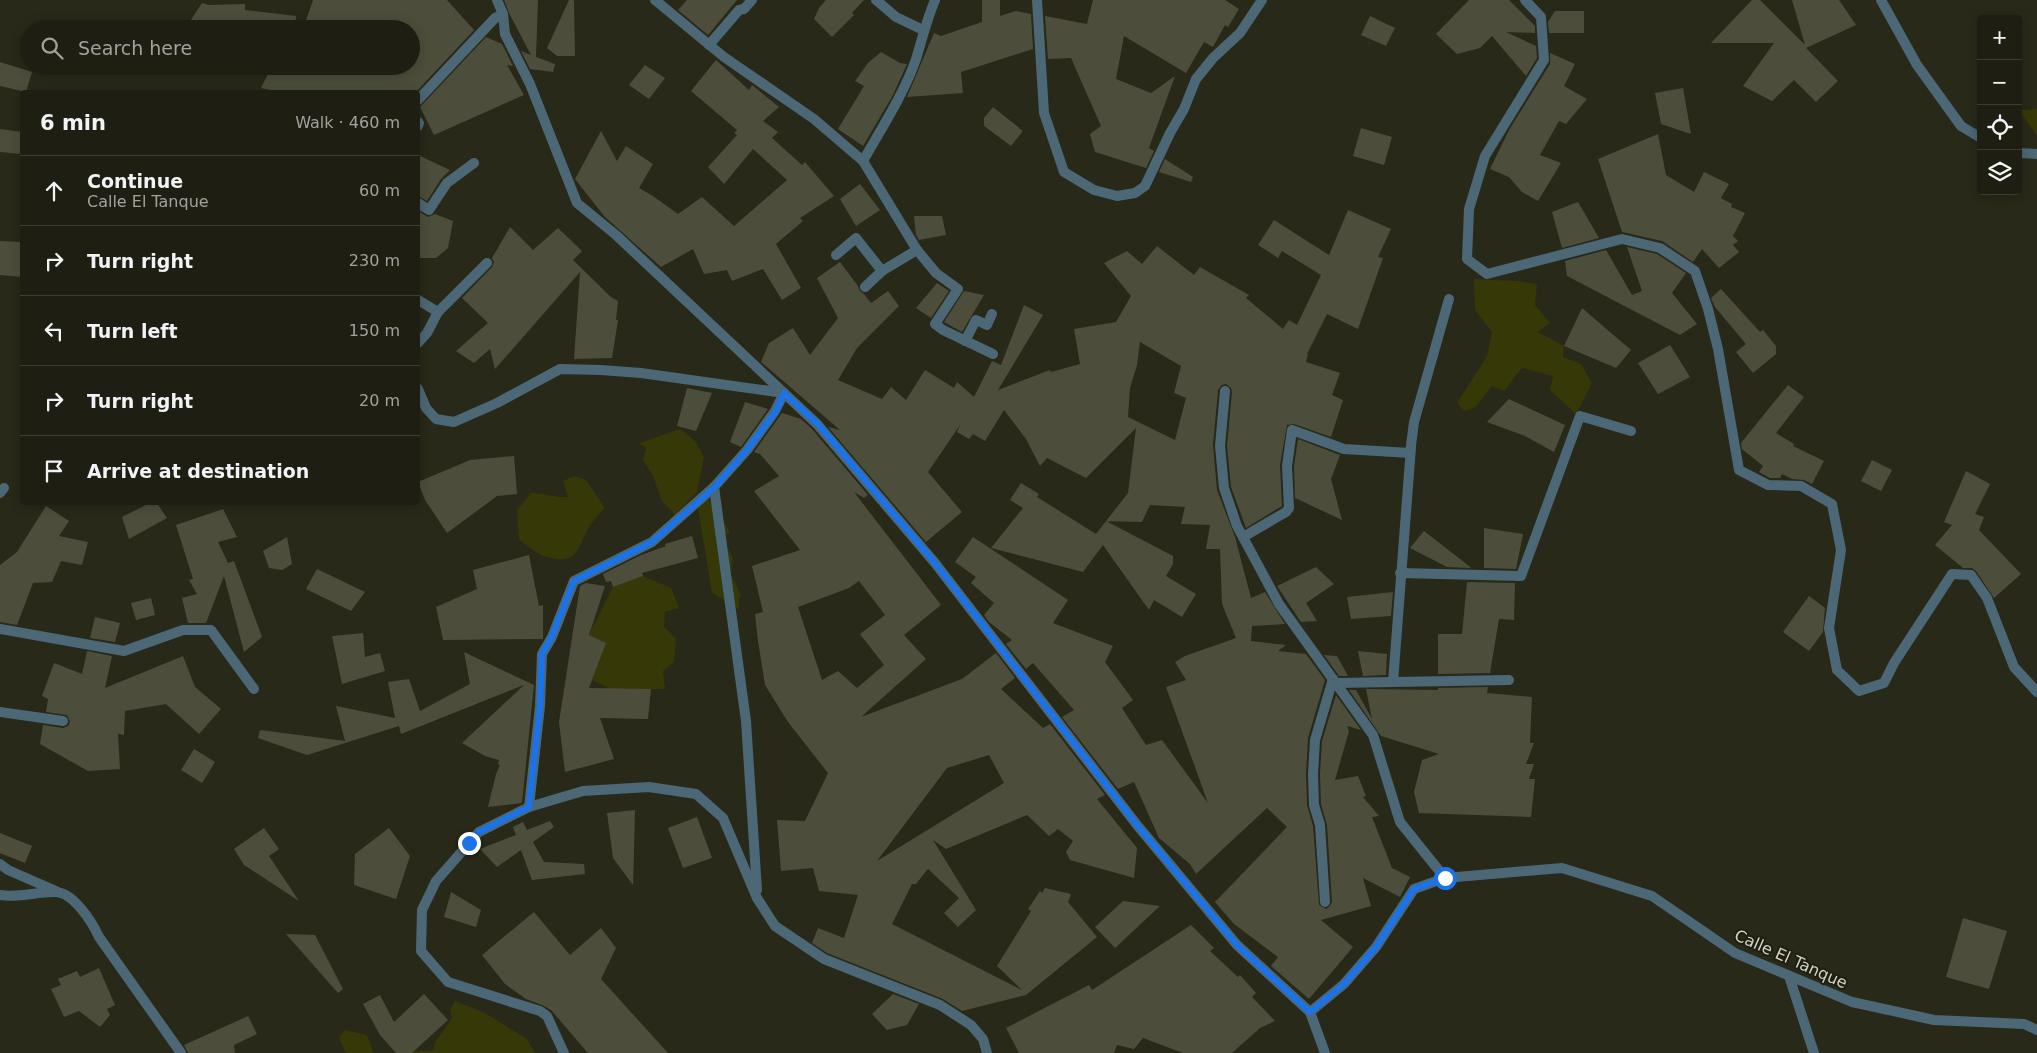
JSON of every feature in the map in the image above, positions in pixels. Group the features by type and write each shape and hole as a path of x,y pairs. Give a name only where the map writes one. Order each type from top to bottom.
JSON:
{"street":[{"path":"497,0 503,14 505,34 530,84 577,203 616,236 818,424 935,563 1137,825 1237,945 1310,1012 1325,1053"},
{"path":"655,0 708,44 814,119 862,161 917,250 936,272 958,290 935,324 943,330 993,354"},
{"path":"708,44 739,10 744,9 752,0"},
{"path":"862,161 888,116 915,60 923,30 935,0"},
{"path":"1037,0 1044,113 1064,172 1094,190 1118,196 1135,193 1145,186 1170,133 1184,109 1196,79 1213,58 1240,33 1262,0"},
{"path":"1525,0 1541,17 1544,60 1485,156 1469,208 1467,258 1487,274 1622,239 1660,248 1695,271 1708,309 1718,349 1739,470 1768,485 1801,486 1832,504 1841,550 1830,628 1837,670 1859,690 1884,683 1894,663 1952,574 1971,575 1987,598 2014,667 2037,692"},
{"path":"1881,0 1917,65 1961,126 1977,136"},
{"path":"878,1 896,17 923,30"},
{"path":"420,98 494,18 503,14"},
{"path":"2022,153 2037,154"},
{"path":"420,204 429,210 447,183 474,163"},
{"path":"836,256 856,238 882,271"},
{"path":"865,287 882,271 917,250"},
{"path":"420,340 427,333 438,312 486,264"},
{"path":"1242,537 1286,512 1289,508 1287,466 1292,430 1344,449 1410,454 1414,422 1449,300"},
{"path":"420,301 438,312"},
{"path":"965,341 976,320 987,325 992,314"},
{"path":"420,394 426,408 436,419 454,422 497,403 560,369 641,373 784,393"},
{"path":"1225,391 1220,446 1224,488 1237,526 1279,604 1373,735 1400,822 1445,878"},
{"path":"529,807 540,706 542,654 552,636 574,581 652,542 714,488 747,450 776,411 784,393"},
{"path":"1400,573 1521,576 1580,416 1631,431"},
{"path":"1393,682 1411,443"},
{"path":"714,488 746,722 757,898"},
{"path":"0,629 124,651 183,630 211,630 254,689"},
{"path":"1334,681 1509,680"},
{"path":"1324,902 1320,825 1314,805 1313,774 1315,740 1334,681"},
{"path":"0,712 63,721"},
{"path":"564,1053 547,1016 540,1011 448,982 421,951 422,910 436,881 479,832 529,807 583,791 649,786 696,794 723,818 757,898 775,926 824,959 940,1005 971,1025 983,1039 987,1053"},
{"path":"0,864 8,870 57,891 75,902 92,923 99,937 181,1053"},
{"name":"Calle El Tanque","path":"1310,1012 1344,984 1376,947 1414,889 1445,878 1562,868 1652,896 1735,953 1852,1002 1934,1020 2024,1024 2037,1030"},
{"path":"0,895 13,897 57,891"},
{"path":"1789,976 1814,1053"}],"shaded area":[{"path":"2037,109 2037,136 2022,114 2022,110"},
{"path":"1474,279 1537,284 1535,305 1550,323 1538,332 1564,346 1563,357 1581,364 1592,383 1576,414 1550,390 1553,376 1522,368 1504,391 1492,386 1476,407 1464,411 1457,403 1487,356 1492,332 1475,310"},
{"path":"680,429 695,441 704,457 697,492 675,515 662,501 653,476 643,460 646,448 639,443"},
{"path":"574,476 586,480 605,508 588,529 574,555 564,559 546,556 532,549 519,539 517,510 531,493 568,497 563,481"},
{"path":"707,497 730,532 723,537 733,558 731,574 741,595 739,598 739,609 712,593 697,502"},
{"path":"643,576 671,588 679,608 665,612 664,627 676,639 674,662 663,671 665,689 613,690 592,680 606,643 589,635 613,587"},
{"path":"455,1001 485,1013 527,1039 535,1053 414,1053 433,1050 436,1041 452,1018 450,1010"},
{"path":"345,1030 367,1035 374,1053 346,1053 339,1038"}],"building":[{"path":"313,0 447,0 474,30 418,90 271,90 261,88 268,75 420,75 420,20 306,20"},
{"path":"504,0 538,0 536,57 555,64 553,72 530,69 521,51 531,55"},
{"path":"569,0 574,0 575,56 557,56 547,48"},
{"path":"687,0 737,0 708,35 678,10"},
{"path":"826,0 864,0 852,13 854,15 832,37 814,19 819,8"},
{"path":"982,0 1000,0 1000,16 1016,11 1031,14 1033,49 961,72 963,93 907,97 934,33 941,36 982,22"},
{"path":"1093,0 1225,0 1239,9 1228,27 1225,25 1213,47 1204,42 1186,73 1124,36 1116,79 1151,93 1175,76 1149,148 1154,151 1146,168 1095,152 1090,134 1101,126 1071,58 1048,59 1045,16 1087,24"},
{"path":"1469,0 1509,0 1535,26 1535,33 1506,32 1536,46 1537,58 1526,76 1492,36 1480,48 1457,54 1436,34"},
{"path":"1752,0 1760,0 1805,45 1792,0 1839,0 1856,25 1806,48 1838,81 1816,102 1794,80 1772,101 1743,86 1774,43 1711,43"},
{"path":"202,3 209,5 245,4 245,10 296,16 296,20 191,20"},
{"path":"1555,11 1584,11 1584,33 1549,33 1548,22"},
{"path":"1370,16 1395,28 1386,46 1361,35"},
{"path":"486,37 502,44 513,66 507,65 524,95 434,135 420,107"},
{"path":"881,52 900,63 907,64 893,95 863,146 838,129 864,86 855,81 868,63"},
{"path":"1550,53 1575,64 1564,86 1587,99 1566,124 1559,121 1540,155 1561,163 1538,201 1522,192 1509,177 1490,169 1509,130 1550,64"},
{"path":"716,60 749,90 752,85 779,107 763,121 778,132 772,138 802,165 805,162 834,196 800,218 803,221 776,244 801,288 782,300 763,269 732,281 727,270 704,274 693,249 661,267 605,217 575,179 601,131 617,161 626,146 653,164 639,188 678,214 702,197 734,226 787,180 753,149 724,184 708,167 737,135 734,133 737,130 691,91"},
{"path":"0,62 20,68 20,75 31,75 27,90 20,91 0,86"},
{"path":"645,65 665,78 649,99 629,85"},
{"path":"1683,88 1691,134 1661,124 1655,93"},
{"path":"993,107 1023,131 1011,146 984,126 984,118"},
{"path":"1361,128 1392,137 1384,165 1353,156"},
{"path":"0,129 20,132 20,154 0,152"},
{"path":"1658,134 1666,175 1694,192 1704,172 1729,184 1721,198 1732,204 1731,207 1745,213 1733,236 1738,241 1733,245 1739,252 1719,268 1702,249 1693,262 1662,241 1622,232 1598,159"},
{"path":"420,156 450,170 441,179 427,201 420,197"},
{"path":"1165,159 1193,177 1191,182 1159,172"},
{"path":"860,184 880,210 856,226 840,199"},
{"path":"1578,202 1599,238 1562,248 1552,212"},
{"path":"1348,210 1391,229 1378,257 1383,258 1358,329 1327,314 1307,354 1306,362 1340,373 1332,395 1343,400 1331,437 1294,424 1287,425 1280,465 1282,506 1246,528 1231,487 1227,446 1232,392 1231,388 1226,384 1222,385 1218,390 1213,445 1217,490 1235,537 1251,598 1265,592 1285,624 1252,626 1251,641 1286,645 1278,651 1306,654 1325,680 1308,738 1306,774 1307,805 1313,826 1319,905 1326,909 1332,902 1327,825 1321,804 1320,774 1322,741 1336,695 1361,730 1347,726 1349,731 1335,780 1358,776 1366,796 1363,797 1379,816 1372,817 1392,868 1410,877 1400,897 1363,878 1371,906 1321,920 1353,947 1309,999 1271,966 1278,957 1234,924 1215,902 1287,827 1267,808 1196,874 1190,864 1159,838 1134,782 1118,789 1062,717 1074,710 1033,663 1026,669 1006,644 1012,640 989,622 984,615 994,603 971,583 976,577 955,562 973,537 1068,600 1053,623 1113,646 1105,662 1133,700 1122,708 1146,745 1162,740 1208,803 1166,687 1186,680 1175,662 1185,656 1236,638 1222,604 1220,549 1206,549 1210,525 1181,524 1185,507 1150,505 1142,522 1106,521 1128,493 1136,428 1086,478 1047,458 1040,466 1026,439 1004,410 985,441 973,434 969,439 957,432 960,425 928,472 962,512 926,542 828,427 840,430 761,362 769,343 793,328 810,355 838,318 817,278 840,262 860,291 871,303 888,291 899,306 857,348 838,380 882,399 891,387 906,400 925,370 954,388 957,382 974,397 992,361 1001,365 1024,305 1043,315 998,390 1050,370 1051,372 1080,364 1074,329 1116,322 1131,296 1104,263 1127,251 1142,264 1157,246 1194,275 1200,267 1249,295 1246,298 1283,329 1289,320 1297,325 1321,275 1282,251 1278,258 1258,245 1274,220 1329,255","holes":["1140,342 1181,366 1174,393 1186,398 1175,440 1128,417 1130,388 1137,365"]},
{"path":"420,212 428,217 435,214 453,221 448,248 436,258 420,258"},
{"path":"914,216 942,216 946,235 919,240 916,235"},
{"path":"510,227 533,250 558,228 582,251 573,260 611,297 618,301 616,320 618,320 612,358 574,359 580,272 495,369 490,349 474,363 456,351 488,323 462,298 492,267 494,262 492,258"},
{"path":"0,241 20,242 20,277 0,275"},
{"path":"1627,247 1657,254 1686,273 1672,293 1697,324 1680,335 1567,276 1565,261 1606,250 1632,295 1642,291"},
{"path":"937,283 949,291 931,318 916,308"},
{"path":"1721,289 1760,332 1763,330 1776,346 1776,354 1753,373 1736,352 1746,344 1715,307 1711,298"},
{"path":"964,291 984,295 962,332 944,322"},
{"path":"1582,308 1631,350 1616,368 1564,346"},
{"path":"1670,345 1690,377 1658,394 1638,363"},
{"path":"1788,385 1804,397 1776,433 1794,444 1793,446 1824,461 1812,484 1804,480 1792,479 1782,474 1780,478 1770,478 1759,472 1763,466 1742,449 1741,443"},
{"path":"687,388 712,393 696,431 677,426"},
{"path":"1509,399 1565,425 1554,452 1525,436 1487,422"},
{"path":"745,402 768,409 741,447 730,442"},
{"path":"782,413 801,419 812,429 868,495 864,498 854,492 941,605 904,635 926,659 861,717 962,679 996,653 1015,678 1001,689 1043,728 1050,724 1105,795 1097,799 1137,848 1134,878 1070,860 1066,852 1073,841 1058,829 1049,836 1027,815 946,849 933,840 976,910 958,927 944,913 959,898 928,869 916,884 912,884 892,924 1022,990 997,966 1031,911 1028,909 1040,891 1042,893 1045,888 1071,894 1068,902 1097,937 1026,995 962,1011 943,999 827,953 812,943 818,928 844,938 858,895 819,891 813,868 781,871 777,820 805,821 828,773 788,722 765,685 755,614 763,612 752,566 800,550 754,491 779,476 760,454 754,452","holes":["859,581 885,615 860,634 884,665 857,688 838,671 822,680 798,607 849,588","989,755 1004,783 877,861 947,768"]},
{"path":"1298,439 1340,455 1331,479 1342,520 1295,498 1294,466"},
{"path":"514,456 517,494 497,496 447,533 425,500 420,487 420,481 470,460"},
{"path":"1872,460 1892,470 1881,491 1861,481"},
{"path":"1966,471 1990,484 1975,514 1984,517 1979,530 2021,574 1994,598 1976,571 1972,568 1963,568 1935,545 1952,525 1944,522"},
{"path":"1021,483 1039,494 1037,497 1096,534 1106,521 1173,556 1173,564 1166,576 1196,594 1182,617 1154,600 1149,610 1103,545 1083,572 991,548 1023,508 1010,500"},
{"path":"146,505 158,505 167,518 129,539 122,517"},
{"path":"46,506 69,521 59,536 88,542 82,565 61,561 52,582 33,583 17,625 0,622 0,565 17,552"},
{"path":"223,509 237,537 218,542 228,563 234,561 262,637 244,652 224,576 206,623 188,623 182,598 197,594 189,580 193,579 176,525"},
{"path":"1484,528 1523,534 1516,569 1484,568"},
{"path":"1424,531 1471,568 1447,567 1410,548"},
{"path":"692,536 698,558 642,573 643,576 613,587 611,581 606,582 603,574 641,555 666,546 665,544"},
{"path":"287,537 292,564 282,570 269,568 263,551"},
{"path":"529,555 539,606 543,605 543,639 443,640 436,607 477,589 473,570"},
{"path":"1316,567 1334,584 1306,603 1317,621 1301,622 1277,586"},
{"path":"317,569 365,592 351,611 306,589"},
{"path":"1467,582 1515,583 1514,620 1499,619 1490,673 1438,674 1438,634 1462,634"},
{"path":"586,583 605,586 589,635 606,643 589,688 651,689 648,719 600,718 614,759 565,772 559,722 580,586"},
{"path":"1393,592 1391,616 1351,619 1347,597"},
{"path":"1809,596 1825,608 1823,632 1809,651 1783,632"},
{"path":"151,598 155,615 136,620 131,603"},
{"path":"95,617 120,623 115,642 90,638"},
{"path":"363,633 365,657 380,653 385,671 342,684 332,636"},
{"path":"87,651 112,656 105,688 183,656 195,687 221,709 199,734 166,704 125,711 124,735 118,734 120,769 88,771 40,744 43,725 63,728 68,726 70,722 67,715 46,712 48,699 42,696 54,663 82,674"},
{"path":"1358,651 1387,654 1386,675 1363,676"},
{"path":"464,652 534,685 522,803 488,807 500,765 498,764 499,760 485,756 462,743 524,685 401,734 399,726 307,755 258,738 260,730 345,741 336,706 395,718 388,682 409,679 420,711 470,684"},
{"path":"1324,655 1337,656 1348,676 1339,676"},
{"path":"1488,687 1487,693 1532,697 1530,743 1534,743 1526,764 1534,764 1529,779 1535,779 1531,817 1419,813 1414,792 1422,760 1439,754 1381,736 1349,690 1356,690 1372,719 1366,689 1438,690 1438,688"},
{"path":"194,749 215,762 202,783 181,770"},
{"path":"635,810 633,885 613,858 607,813"},
{"path":"697,817 712,858 683,868 668,828"},
{"path":"550,821 554,827 533,842 544,862 584,864 585,874 532,880 521,850 497,867 480,849 516,835 513,827 523,822 527,830"},
{"path":"264,828 279,849 269,856 299,901 244,865 234,849"},
{"path":"389,828 410,856 396,899 354,885 355,854"},
{"path":"0,833 32,846 25,863 0,853"},
{"path":"451,892 481,910 476,927 444,917"},
{"path":"1123,901 1160,906 1115,948 1095,927"},
{"path":"534,912 570,955 601,928 616,948 601,979 668,1053 588,1053 551,1010 526,999 505,984 482,955"},
{"path":"1963,918 2007,931 1989,989 1946,977"},
{"path":"1191,925 1214,948 1210,951 1238,977 1240,975 1256,993 1252,997 1275,1021 1260,1028 1232,1053 1183,1053 1143,1038 1134,1049 1117,1045 1114,1053 1019,1053 1006,1028 1089,985 1092,990"},
{"path":"286,934 315,935 343,989 338,993"},
{"path":"99,968 115,1005 107,1009 110,1015 100,1027 79,1011 64,1017 51,989 61,985 58,979 77,971 80,977"},
{"path":"424,994 448,1020 412,1053 396,1053 380,1035 363,1004 380,995 394,1022"},
{"path":"893,994 919,1004 907,1025 887,1030 872,1014"},
{"path":"248,1016 257,1034 234,1045 235,1053 188,1053 184,1045"}],"route":[{"path":"469,843 479,832 529,807 540,706 542,654 552,636 574,581 652,542 714,488 747,450 776,411 784,393 818,424 935,563 1137,825 1237,945 1310,1012 1344,984 1376,947 1414,889 1445,878"}]}
